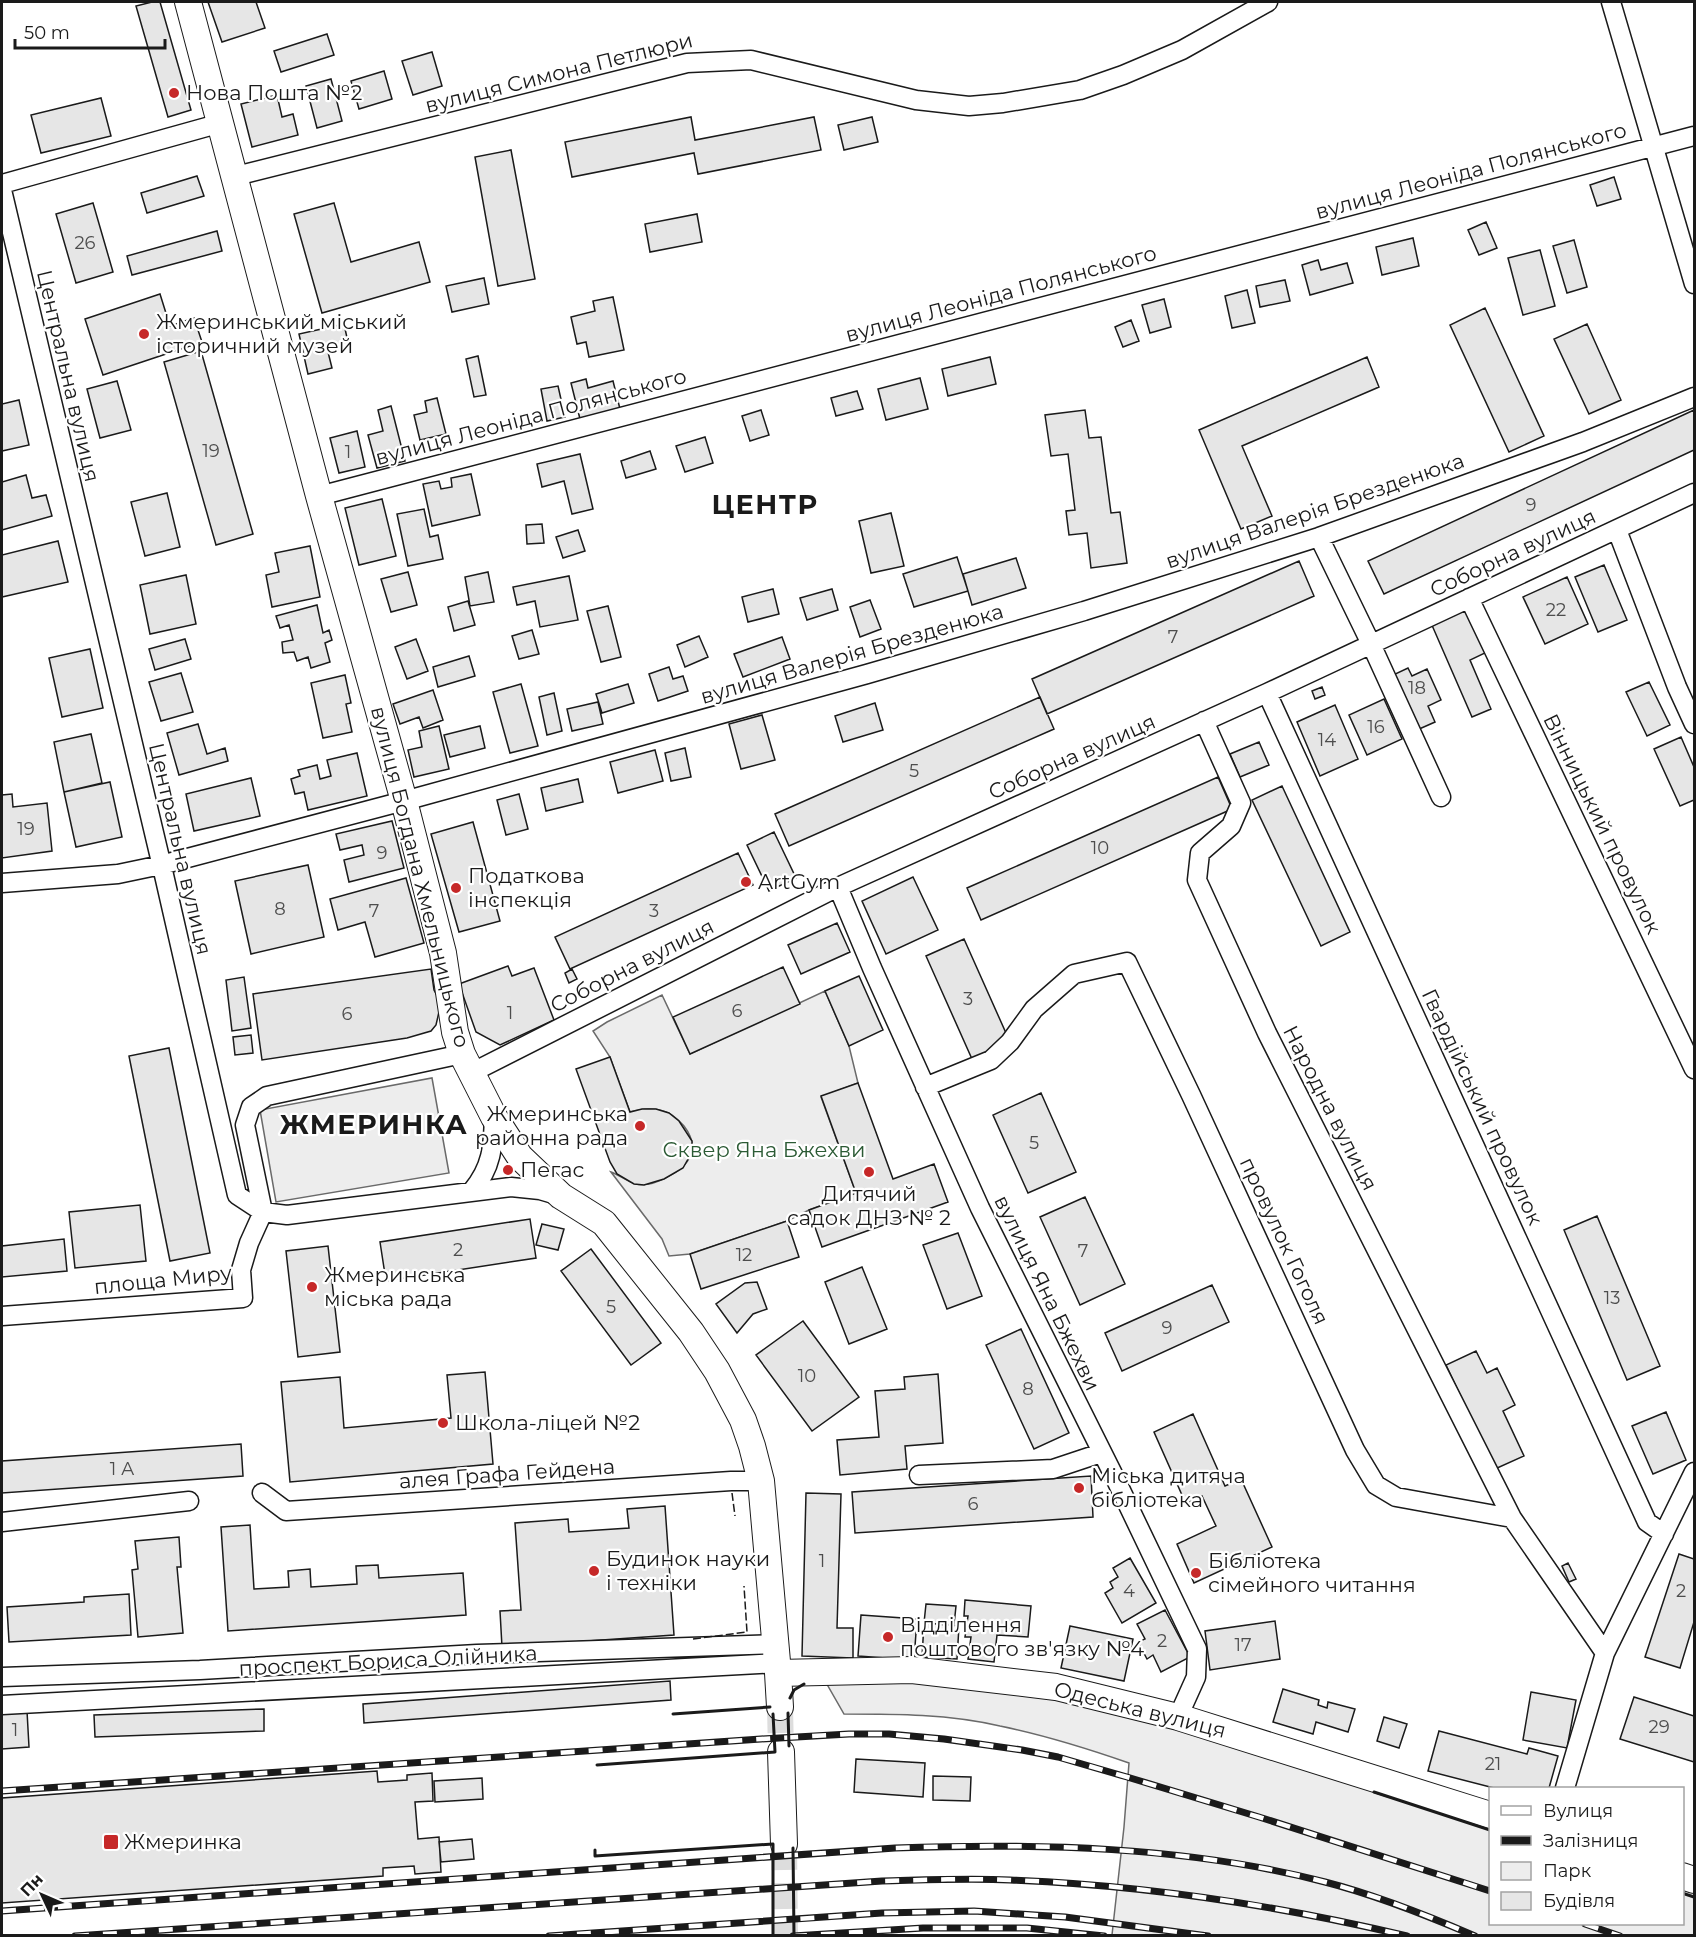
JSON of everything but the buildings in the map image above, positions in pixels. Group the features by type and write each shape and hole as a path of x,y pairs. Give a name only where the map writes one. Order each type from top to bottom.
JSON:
{"street":[{"name":"вулиця Богдана Хмельницького","path":"188,2 404,801 443,953 455,1032 467,1063 494,1117 520,1157 561,1196 604,1223 691,1332 717,1371 743,1420 761,1481 780,1707"},
{"name":"вулиця Симона Петлюри","path":"236,176 687,63 751,60 863,89 942,104 1003,103 1041,98 1080,90 1151,64 1182,50 1268,2"},
{"path":"1611,2 1695,284"},
{"path":"2,184 221,123"},
{"name":"вулиця Леоніда Полянського","path":"320,496 1695,136"},
{"name":"Центральна вулиця","path":"2,190 6,230 161,865 237,1195 263,1212 287,1215 511,1187 540,1190 561,1196"},
{"name":"вулиця Валерія Брезденюка","path":"2,883 118,874 161,865 856,677 1095,608 1319,537 1583,442 1695,397"},
{"name":"Соборна вулиця","path":"263,1212 244,1125 251,1107 267,1096 467,1063 838,887 1267,693 1695,493"},
{"path":"1617,530 1677,687 1695,724"},
{"path":"1319,537 1441,797"},
{"name":"Вінницький провулок","path":"1468,598 1695,1068"},
{"name":"Гвардійський провулок","path":"1267,693 1647,1522 1664,1534"},
{"name":"Народна вулиця","path":"1204,721 1242,803 1231,826 1200,853 1197,880 1267,1033 1512,1518"},
{"name":"вулиця Яна Бжехви","path":"838,887 980,1208 1116,1480 1197,1649 1196,1677 1178,1717"},
{"name":"провулок Гоголя","path":"925,1087 991,1060 1010,1042 1034,1009 1074,974 1127,962 1355,1450 1376,1485 1396,1497 1512,1518"},
{"path":"472,1191 484,1177 493,1150 494,1117"},
{"name":"площа Миру","path":"2,1316 243,1298 241,1270 249,1243 263,1212"},
{"path":"919,1475 1053,1469 1101,1453"},
{"path":"1565,1787 1605,1653 1695,1472"},
{"name":"алея Графа Гейдена","path":"262,1493 286,1511 731,1481 761,1481"},
{"path":"2,1522 189,1501"},
{"path":"1512,1518 1605,1653"},
{"name":"проспект Бориса Олійника","path":"2,1677 200,1670 477,1654 777,1660"},
{"name":"Одеська вулиця","path":"777,1660 912,1670 1056,1687 1178,1717 1489,1814"},
{"name":"проспект Бориса Олійника","path":"2,1705 777,1660"},
{"path":"782,1752 784,1844"}],"green space":[{"name":"Сквер Яна Бжехви","path":"825,991 849,1046 858,1083 821,1097 856,1193 809,1210 787,1221 690,1254 669,1256 662,1239 611,1172 636,1184 648,1184 660,1180 675,1173 687,1162 692,1142 684,1126 669,1113 652,1109 630,1112 610,1057 593,1031 662,995 690,1054"},
{"path":"432,1078 449,1173 276,1202 260,1110"},
{"path":"820,1672 1056,1687 1489,1815 1489,1925 1684,1925 1684,1876 1694,1880 1694,1935 1112,1935 1129,1763 1049,1738 981,1722 922,1716 844,1714"}],"tunnel":[{"path":"780,1707 781,1752"},
{"path":"784,1844 785,1936"}],"railway":[{"path":"2,1791 761,1739 889,1734 944,1739 1058,1757 1259,1817 1489,1891"},
{"path":"2,1911 895,1848 1003,1846 1166,1854 1273,1870 1363,1893 1475,1936"},
{"path":"75,1936 882,1881 978,1879 1111,1886 1210,1898 1309,1915 1407,1936"},
{"path":"549,1936 882,1913 974,1911 1065,1917 1208,1936"},
{"path":"1588,1925 1620,1936"},
{"path":"793,1936 923,1928 1027,1928 1104,1936"}],"fence":[{"path":"732,1493 735,1516"},
{"path":"693,1639 747,1632 744,1586"}],"wall":[{"path":"790,1698 794,1690 804,1684"},
{"path":"673,1714 770,1707"},
{"path":"788,1713 789,1746"},
{"path":"597,1765 775,1752 773,1714"},
{"path":"1374,1792 1489,1830"},
{"path":"595,1850 595,1856 773,1844 773,1936"},
{"path":"793,1848 794,1936"},
{"path":"1684,1894 1694,1897"}],"place":[{"name":"Нова Пошта №2","path":"174,93"},
{"name":"Жмеринський міський історичний музей","path":"144,334"},
{"name":"ArtGym","path":"746,882"},
{"name":"Податкова інспекція","path":"456,888"},
{"name":"Жмеринська районна рада","path":"640,1126"},
{"name":"Пегас","path":"508,1170"},
{"name":"Дитячий садок ДНЗ № 2","path":"869,1172"},
{"name":"Жмеринська міська рада","path":"312,1287"},
{"name":"Школа-ліцей №2","path":"443,1423"},
{"name":"Міська дитяча бібліотека","path":"1079,1488"},
{"name":"Будинок науки і техніки","path":"594,1571"},
{"name":"Бібліотека сімейного читання","path":"1196,1573"},
{"name":"Відділення поштового зв'язку №4","path":"888,1637"},
{"name":"Жмеринка","path":"111,1842"}],"district":[{"name":"ЦЕНТР","path":"765,505"},
{"name":"ЖМЕРИНКА","path":"374,1125"}]}
